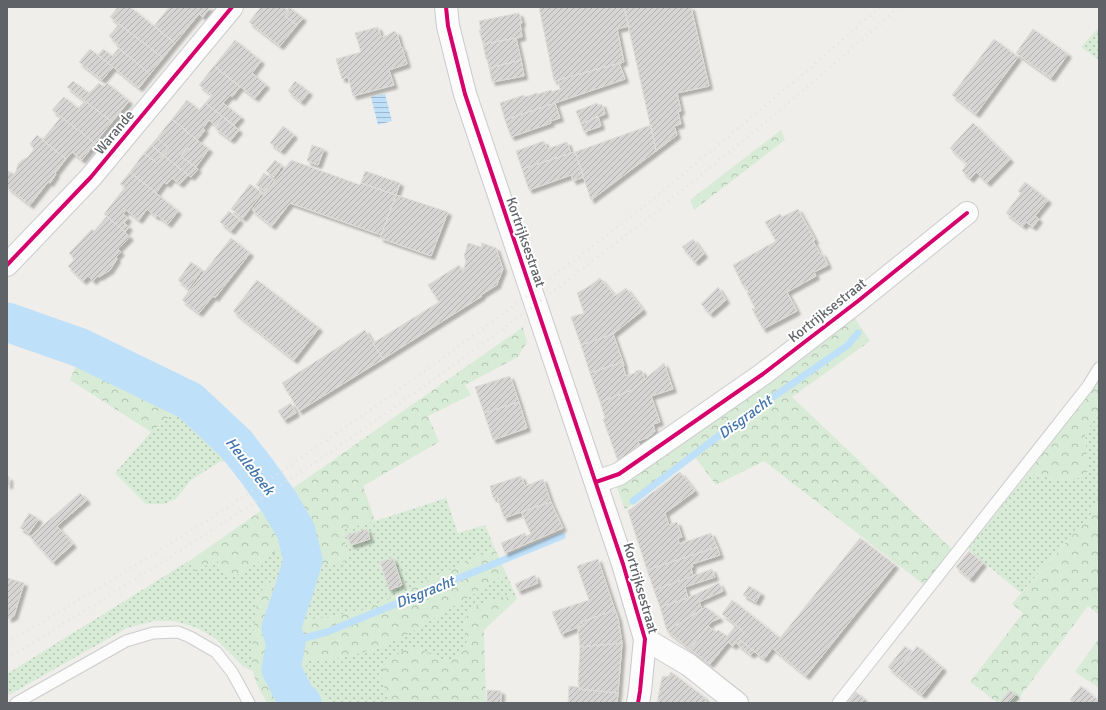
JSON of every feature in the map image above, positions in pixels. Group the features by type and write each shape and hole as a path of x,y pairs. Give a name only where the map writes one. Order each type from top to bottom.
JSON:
{"street":[{"name":"Warande","path":"7,265 91,177 232,7"},
{"name":"Kortrijksestraat","path":"446,7 448,26 465,94 596,482 623,564 645,639 638,703"},
{"name":"Kortrijksestraat","path":"596,482 619,474 763,374 858,301 967,213"},
{"path":"645,639 689,665 737,703"}],"lane":[{"path":"838,703 1088,386 1099,368"},
{"path":"16,703 126,641 153,633 178,632 216,652 232,672 249,703"}],"green space":[{"path":"1099,27 1099,60 1081,47"},
{"path":"781,130 785,140 694,210 690,200"},
{"path":"852,314 870,341 792,397 955,552 927,587 764,461 716,485 695,457 625,510 616,485"},
{"path":"523,327 527,342 518,357 465,385 471,395 428,416 439,442 363,486 375,521 343,529 348,561 294,569 293,550 284,547 230,579 216,559 195,572 192,559"},
{"path":"87,338 133,357 190,393 174,413 151,432 70,380"},
{"path":"1099,377 1099,414 1095,417 1085,435 1088,471 1077,479 1063,481 1028,473"},
{"path":"178,407 212,436 238,464 221,461 191,480 176,499 164,504 146,504 115,473 151,432 174,413"},
{"path":"1099,414 1099,496 1092,513 1021,593 968,549 1028,473 1063,481 1087,456 1085,435 1095,417"},
{"path":"1099,496 1099,615 1088,606 1015,703 998,703 970,682 1023,613 1012,604 1092,513"},
{"path":"446,498 458,533 485,525 495,549 365,610 305,620 290,631 298,599 312,566 348,561 343,529 375,521"},
{"path":"284,547 293,550 294,569 284,586 277,579 258,597 253,641 252,671 243,666 215,638 195,627 174,621 154,621 127,628 7,696 7,674 192,559 195,572 216,559 230,579"},
{"path":"495,549 506,573 408,634 379,648 341,658 310,660 302,671 328,703 311,703 304,697 295,683 287,660 290,631 305,620 365,610"},
{"path":"506,573 517,599 510,597 464,620 467,640 466,649 450,661 438,659 420,648 389,703 328,703 302,671 310,660 341,658 379,648 408,634"},
{"path":"277,579 284,586 273,619 273,649 276,670 284,693 293,703 268,703 257,685 252,667 253,634 257,601 264,587"},
{"path":"510,597 517,599 484,630 486,703 389,703 381,677 384,664 405,649 420,648 438,659 450,661 466,649 467,640 464,620 473,608 489,601"},
{"path":"1099,638 1099,688 1075,672"}],"water":[{"path":"385,94 392,121 378,125 371,97"}],"building":[{"path":"118,7 130,7 175,43 163,58 110,17"},
{"path":"169,7 210,7 203,17 199,14 175,43 154,26"},
{"path":"261,7 283,7 289,11 285,16 297,25 280,46 249,22"},
{"path":"289,7 303,18 297,25 285,16 289,11 287,10"},
{"path":"539,7 624,7 629,26 617,29 624,62 554,81"},
{"path":"624,7 691,7 709,86 677,93 681,111 678,112 681,124 674,126 677,135 656,151"},
{"path":"519,13 522,23 520,23 522,37 483,44 479,30 481,30 479,21"},
{"path":"119,24 163,58 150,74 116,46 118,44 109,36"},
{"path":"378,27 381,37 394,31 397,33 407,64 389,70 394,85 353,96 348,77 342,79 336,59 361,52 355,33"},
{"path":"1033,29 1068,54 1051,78 1016,53"},
{"path":"516,38 521,60 489,68 483,44"},
{"path":"994,39 1018,57 976,114 952,95"},
{"path":"235,40 261,61 252,73 266,85 255,98 214,66"},
{"path":"119,48 150,74 139,88 98,55 103,49 112,56"},
{"path":"90,49 113,67 102,80 79,62"},
{"path":"521,60 524,76 492,82 489,68"},
{"path":"619,63 625,79 505,120 500,103 524,95 525,97 551,90 552,92 560,89 558,80"},
{"path":"214,66 240,87 232,97 230,95 223,103 241,117 234,125 205,103 212,95 199,85"},
{"path":"73,81 89,93 99,83 104,87 107,83 129,101 112,122 67,87"},
{"path":"295,81 309,92 301,102 288,91"},
{"path":"64,97 78,108 85,101 112,122 95,143 52,110"},
{"path":"187,100 199,110 205,103 223,117 216,126 209,120 203,128 205,130 197,140 172,119"},
{"path":"555,103 560,118 550,121 551,123 511,137 505,120"},
{"path":"597,103 598,105 602,104 605,114 581,124 576,111"},
{"path":"598,116 601,126 584,132 581,124"},
{"path":"61,117 95,143 82,160 72,152 66,159 42,140"},
{"path":"223,117 239,130 231,140 215,128"},
{"path":"172,119 197,140 190,150 187,148 181,156 198,169 191,177 163,155 169,148 157,138"},
{"path":"973,123 1010,159 987,183 976,172 970,179 962,171 967,164 950,148"},
{"path":"651,125 656,151 591,200 575,152"},
{"path":"283,126 294,135 281,151 270,143"},
{"path":"37,135 66,159 55,173 56,174 50,183 48,182 30,205 7,187 7,173 8,171 14,174 18,164 28,157 34,149 30,144"},
{"path":"157,138 169,148 163,155 151,145"},
{"path":"197,140 209,149 196,167 181,156 187,148 190,150"},
{"path":"544,141 547,149 567,142 571,153 522,169 516,151"},
{"path":"151,145 163,155 157,163 144,153"},
{"path":"312,145 324,149 318,165 307,161"},
{"path":"575,152 584,177 573,181 571,175 529,190 522,169"},
{"path":"144,153 157,163 163,155 188,175 180,184 172,178 167,184 164,182 156,193 130,172"},
{"path":"275,160 282,166 274,177 266,171"},
{"path":"291,160 360,185 361,183 396,195 381,235 290,203 272,226 252,210"},
{"path":"365,171 400,183 396,195 361,183"},
{"path":"130,172 178,211 168,224 157,215 156,217 147,209 139,220 126,210 123,214 128,218 124,223 129,227 125,232 104,214 125,187 120,184"},
{"path":"264,173 273,179 265,191 256,185"},
{"path":"1025,182 1048,200 1035,216 1039,219 1033,227 1026,222 1023,226 1006,213 1021,193 1018,191"},
{"path":"250,184 262,193 243,218 231,209"},
{"path":"396,195 448,212 431,256 380,238"},
{"path":"798,209 815,240 813,241 820,254 822,253 828,265 814,272 816,276 787,292 797,311 763,329 752,309 755,308 747,293 748,292 745,285 743,286 733,265 776,241 765,222 780,214 782,217"},
{"path":"229,211 240,220 231,231 220,222"},
{"path":"107,216 130,237 118,249 121,252 116,257 117,259 110,270 99,277 98,276 93,281 88,276 83,281 68,266 75,259 69,253 92,229 94,231"},
{"path":"231,238 250,253 215,298 213,296 199,313 182,300"},
{"path":"693,239 704,254 695,262 682,247"},
{"path":"468,243 481,247 482,243 496,248 503,269 498,284 481,295 482,296 383,359 373,343 439,302 428,285 459,265 463,272 466,261 464,256"},
{"path":"191,262 202,270 188,289 178,280"},
{"path":"600,278 615,296 626,288 643,310 613,334 581,345 571,317 584,313 577,293"},
{"path":"257,280 319,328 294,360 234,312"},
{"path":"718,287 726,300 710,314 701,304"},
{"path":"365,330 383,359 299,411 282,383"},
{"path":"613,334 623,362 590,373 581,345"},
{"path":"623,362 626,376 640,370 642,371 645,379 632,390 600,402 590,373"},
{"path":"664,363 673,389 651,396 660,422 653,424 655,432 647,438 638,441 641,450 619,464 603,419 605,418 600,402 632,390"},
{"path":"510,376 519,402 484,413 475,387"},
{"path":"519,402 527,428 493,440 484,413"},
{"path":"291,403 296,413 284,420 278,411"},
{"path":"680,472 695,491 665,513 669,525 677,522 682,537 678,538 679,544 711,533 717,547 647,570 628,511"},
{"path":"521,476 525,486 543,479 551,502 504,518 497,497 493,498 490,486"},
{"path":"7,477 9,477 9,485 7,485"},
{"path":"80,493 87,500 57,526 73,544 53,562 30,537"},
{"path":"551,502 563,528 505,553 501,543 525,533 526,536 531,534 521,512"},
{"path":"29,513 39,519 29,533 20,528"},
{"path":"367,529 370,539 351,545 347,535"},
{"path":"860,538 895,565 806,676 772,648"},
{"path":"717,547 720,555 692,564 693,567 691,568 693,576 654,590 647,570"},
{"path":"969,551 983,563 970,579 956,567"},
{"path":"393,558 402,585 389,590 380,562"},
{"path":"598,559 615,610 581,622 583,625 561,634 552,612 589,600 577,566"},
{"path":"712,569 715,577 685,587 688,598 660,607 654,590"},
{"path":"535,575 538,583 518,591 515,584"},
{"path":"7,578 24,583 14,616 8,619"},
{"path":"719,583 723,591 699,602 702,609 667,631 660,607 688,598"},
{"path":"749,586 761,593 756,602 743,595"},
{"path":"732,600 746,611 736,625 722,614"},
{"path":"706,607 720,618 711,622 690,649 667,631"},
{"path":"615,610 618,618 622,643 580,647 578,628 583,625 581,622"},
{"path":"746,611 780,638 764,659 738,639 744,632 736,625"},
{"path":"736,625 744,632 733,646 728,642 710,664 690,649 708,626 716,632 718,630 725,635 723,637 725,639"},
{"path":"740,640 754,651 751,655 737,644"},
{"path":"622,643 618,693 579,689 580,647"},
{"path":"905,646 912,652 896,674 888,667"},
{"path":"917,646 943,668 922,695 896,674"},
{"path":"671,672 704,697 707,703 657,703 662,677 670,675"},
{"path":"569,686 579,687 579,689 618,693 617,703 568,703"},
{"path":"1081,686 1099,701 1099,703 1073,703 1070,700"},
{"path":"487,690 501,691 501,703 487,703"},
{"path":"1010,690 1016,695 1008,703 1001,703 1000,702"},
{"path":"856,692 864,699 861,703 847,703"}],"waterway":[{"name":"Heulebeek","path":"7,322 81,348 190,401 236,444 257,471 279,502 296,531 303,560 281,628 286,643 281,669 296,698 302,703"},
{"name":"Disgracht","path":"633,501 733,425 848,345 858,333"},
{"name":"Disgracht","path":"286,643 327,632 562,536"}],"railway":[{"path":"7,643 200,525 278,474 488,325 653,199 807,71 880,7"},
{"path":"7,658 236,515 336,448 433,380 624,237 809,86 899,7"}],"cycle path":[{"path":"7,265 91,177 232,7"},
{"path":"446,7 448,26 465,94 623,564 645,639 638,703"},
{"path":"596,482 619,474 763,374 858,301 967,213"}]}
